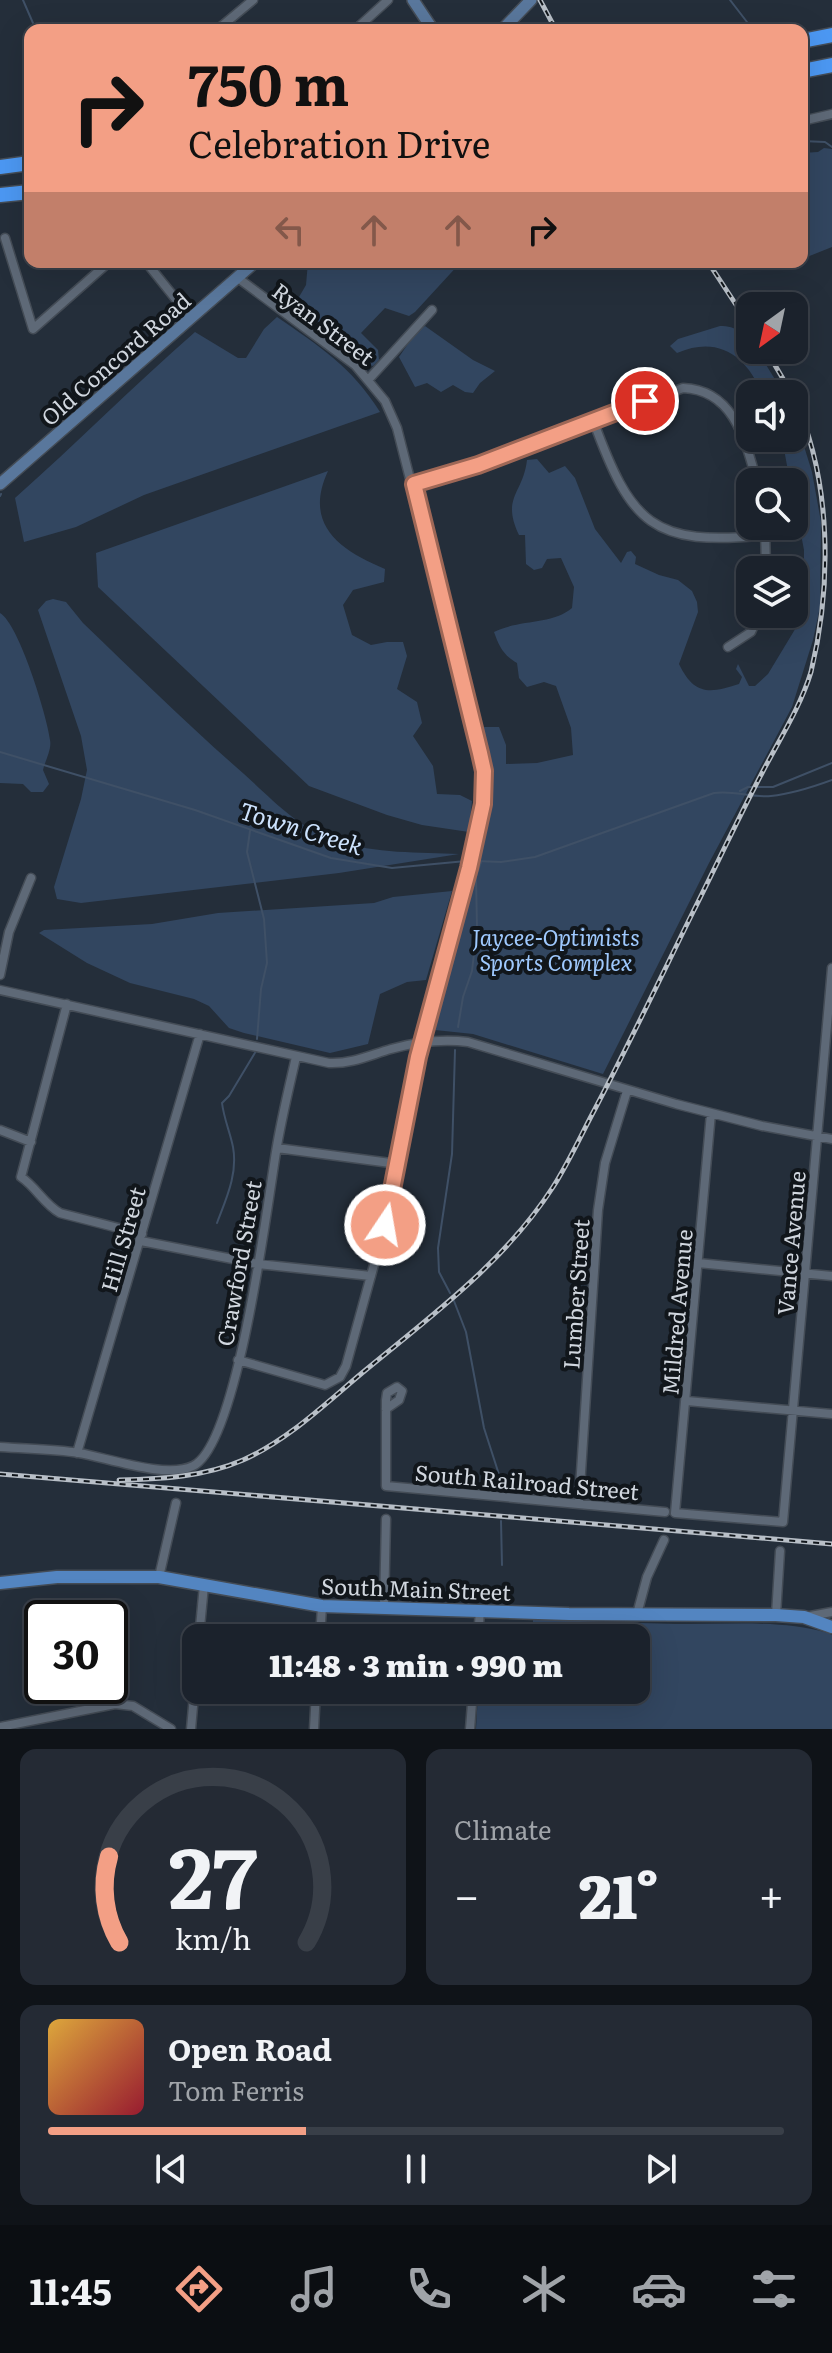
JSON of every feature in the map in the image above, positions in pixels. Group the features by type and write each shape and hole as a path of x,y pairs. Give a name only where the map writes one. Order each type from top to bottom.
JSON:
{"highway":[{"path":"808,40 832,35"},
{"path":"808,70 832,65"},
{"path":"0,167 24,164"},
{"path":"0,195 24,193"}],"main road":[{"path":"413,0 429,24"},
{"path":"508,24 531,0"},
{"name":"Old Concord Road","path":"0,484 249,268"},
{"name":"South Main Street","path":"0,1583 57,1577 159,1577 322,1606 776,1615 804,1617 832,1627"}],"street":[{"path":"224,24 253,0"},
{"path":"362,24 388,0"},
{"path":"808,120 832,114"},
{"path":"5,238 33,329 102,268"},
{"path":"151,268 191,318"},
{"name":"Ryan Street","path":"238,278 274,307 342,353 369,379 392,415 414,484 484,771 483,804 469,868 422,1043 398,1164 346,1366 340,1377 325,1385 238,1360"},
{"path":"369,379 432,310"},
{"path":"414,484 478,465 683,388 710,393 724,403 736,424 752,468"},
{"path":"593,420 618,485 635,507 656,525 678,534 706,539 736,534"},
{"path":"728,647 753,628"},
{"path":"0,975 9,932 31,878"},
{"name":"Vance Avenue","path":"783,1522 832,968"},
{"path":"0,990 296,1057 342,1063 422,1043 457,1041 476,1044 627,1091 832,1139"},
{"path":"67,1004 21,1177 36,1187 49,1206 60,1213 142,1238 258,1264 371,1276"},
{"name":"Hill Street","path":"77,1453 200,1034"},
{"name":"Crawford Street","path":"77,1453 182,1470 206,1457 213,1446 253,1305 277,1148 296,1057"},
{"name":"Lumber Street","path":"579,1503 601,1182 627,1091"},
{"name":"Mildred Avenue","path":"711,1113 675,1513 783,1522"},
{"path":"0,1130 31,1142"},
{"path":"277,1148 398,1164"},
{"path":"698,1263 832,1276"},
{"path":"687,1401 832,1414"},
{"name":"South Railroad Street","path":"386,1407 386,1486 665,1512"},
{"path":"0,1447 77,1453"},
{"path":"159,1577 176,1503"},
{"path":"384,1607 386,1519"},
{"path":"637,1614 647,1577 664,1540"},
{"path":"776,1615 780,1551"},
{"path":"200,1624 204,1585"},
{"path":"321,1624 322,1606"},
{"path":"479,1624 480,1610"},
{"path":"804,1617 832,1612"},
{"path":"0,1727 21,1726 115,1704 133,1706 171,1729"},
{"path":"191,1729 193,1704"},
{"path":"314,1729 315,1704"},
{"path":"470,1729 472,1704"}],"green space":[{"path":"824,148 832,149 832,247 808,257 808,153"},
{"path":"307,268 455,268 415,312 409,316 385,308 361,333 378,350 379,360 373,366 366,364 299,306 299,297 306,285"},
{"path":"277,317 346,370 380,412 144,495 76,527 24,542 15,498 172,352 195,332 238,358 246,358 264,329"},
{"path":"425,326 473,360 495,371 473,393 453,385 441,392 427,383 415,387 399,357 416,332"},
{"path":"720,326 731,327 736,329 736,358 729,352 705,346 677,353 670,346 678,339"},
{"path":"743,364 766,364 775,380 755,380"},
{"name":"Jaycee-Optimists Sports Complex","path":"785,452 806,452 821,522 820,607 813,640 792,707 603,1074 473,1034 435,1030 490,810 493,770 481,727 499,727 506,745 506,764 537,763 573,755 571,728 556,686 544,682 527,687 519,678 517,663 502,650 494,632 555,617 572,608 574,587 561,558 547,559 542,568 534,570 526,564 525,535 519,535 512,512 527,460 537,459 549,473 565,466 575,478 595,529 621,563 627,552 631,551 636,557 635,564 678,580 692,591 698,612 679,664 690,682 711,690 739,684 742,677 736,669 738,664 749,686 755,686 768,674 796,628 808,628 808,556 804,556 802,540 808,540 808,468 787,468"},
{"path":"328,471 321,490 323,521 341,544 385,569 384,582 353,590 343,605 352,635 371,645 403,642 407,656 397,689 417,702 422,723 413,736 433,766 437,794 460,795 472,801 469,832 422,825 387,815 309,786 98,587 96,553"},
{"path":"46,601 66,602 83,623 183,719 276,803 311,829 337,841 366,848 459,854 339,873 81,903 57,899 54,887 87,770 81,736 38,610"},
{"path":"0,613 23,652 48,728 50,747 43,770 49,784 43,792 31,792 23,784 0,783"},
{"path":"452,891 426,980 407,982 380,994 368,1044 330,1053 229,1028 209,1006 194,999 130,983 87,963 39,933 44,930 152,924 218,913 374,903 393,897"},
{"path":"533,1619 771,1624 828,1633 832,1635 832,1729 476,1729 477,1704 650,1704 650,1624 533,1624"}],"waterway":[{"path":"23,0 33,24"},
{"path":"730,0 747,22"},
{"path":"808,141 825,142 832,147"},
{"name":"Town Creek","path":"0,752 195,810 331,858 392,868 466,861"},
{"path":"740,791 748,787 773,787 832,763"},
{"name":"Town Creek","path":"476,861 501,862 535,857 714,793 771,796 832,780"},
{"path":"250,831 247,852 264,919 267,963 261,989 257,1039"},
{"path":"458,1027 463,997 472,971 477,927 476,877 481,862"},
{"path":"450,1293 439,1272 438,1248 452,1154 455,1050"},
{"path":"217,1223 234,1167 233,1147 222,1103 256,1051"},
{"path":"454,1301 466,1332 484,1428 504,1490"},
{"path":"501,1521 502,1565"}],"railway":[{"path":"540,0 553,24"},
{"path":"712,268 736,305"},
{"path":"774,364 784,380"},
{"path":"119,1480 167,1478 228,1466 260,1452 291,1432 465,1287 512,1240 553,1187 609,1083 795,711 811,672 823,604 825,534 822,498 808,434"},
{"path":"0,1474 832,1544"}],"route":[{"path":"385,1225 418,1057 469,868 484,786 480,753 414,484 478,465 645,401"}]}
